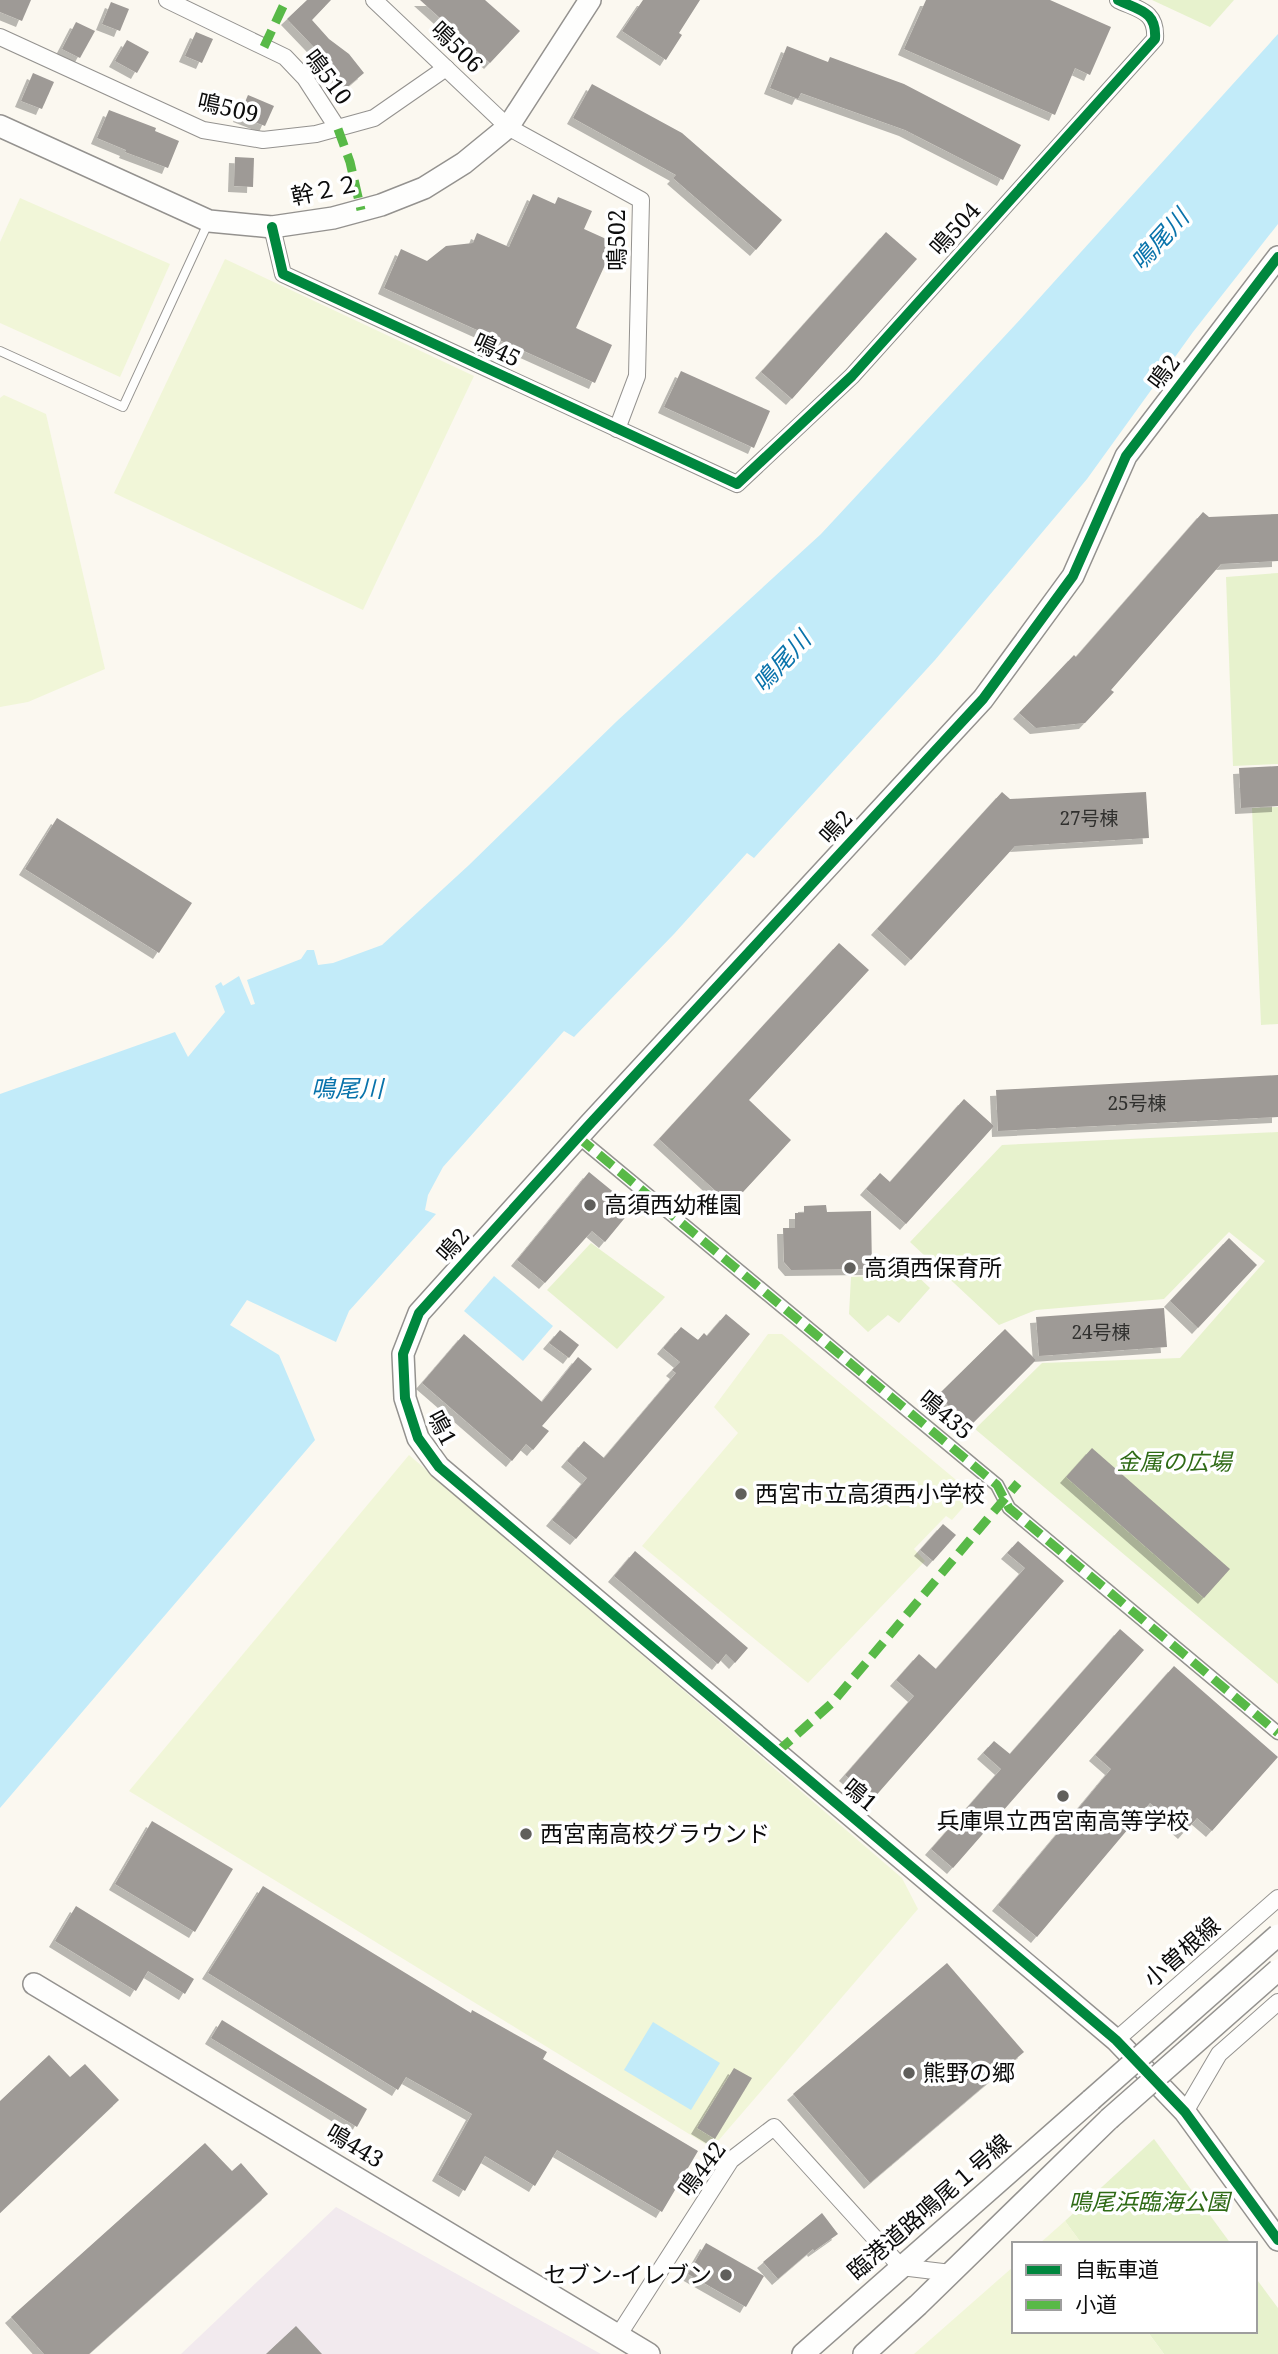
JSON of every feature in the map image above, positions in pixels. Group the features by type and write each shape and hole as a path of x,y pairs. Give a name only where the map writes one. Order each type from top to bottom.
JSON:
{"street":[{"name":"鳴510","path":"166,0 285,57 305,78 338,129"},
{"name":"鳴506","path":"374,0 508,127"},
{"name":"幹２２","path":"0,126 209,221 272,227 333,218 381,205 424,188 464,163 508,127 590,0"},
{"name":"鳴504","path":"737,484 852,376 1155,39 1156,27 1150,15 1118,0"},
{"name":"鳴509","path":"0,37 204,130 263,140 316,134 374,118 446,68"},
{"name":"鳴502","path":"508,127 641,200 637,376 617,429"},
{"name":"鳴45","path":"272,227 283,274 737,484"},
{"name":"鳴2","path":"405,1398 404,1354 419,1313 983,699 1073,576 1126,456 1278,257"},
{"name":"鳴435","path":"578,1138 997,1485 1009,1508 1278,1733"},
{"name":"鳴1","path":"405,1398 418,1438 439,1467 1116,2040 1185,2112 1278,2241"},
{"name":"小曽根線","path":"1116,2040 1278,1898"},
{"name":"臨港道路鳴尾１号線","path":"803,2354 1278,1935"},
{"path":"864,2354 1109,2119 1278,1970"},
{"name":"鳴443","path":"34,1984 649,2354"},
{"path":"1185,2112 1219,2054 1278,2002"},
{"name":"鳴442","path":"618,2336 731,2160 774,2127 901,2267"},
{"path":"901,2267 951,2273"}],"lane":[{"path":"0,351 123,407 209,221"}],"shaded area":[{"path":"336,2207 601,2354 181,2354"}],"green space":[{"path":"1152,0 1234,0 1210,27"},
{"path":"20,198 170,264 120,377 0,323 0,242"},
{"path":"225,259 474,376 363,610 114,493"},
{"path":"4,395 46,414 105,669 28,702 0,707 0,398"},
{"path":"1278,573 1278,764 1233,766 1226,577"},
{"path":"1278,807 1278,1024 1261,1025 1252,808"},
{"name":"金属の広場","path":"1278,1132 1278,1684 975,1429 1042,1363 1180,1358 1265,1261 1229,1232 1164,1299 1036,1310 999,1325 910,1242 1002,1145"},
{"path":"591,1243 665,1297 617,1349 547,1290"},
{"path":"897,1257 930,1288 899,1323 888,1315 868,1332 849,1314 851,1277 878,1276"},
{"path":"768,1334 782,1334 974,1495 952,1520 946,1516 914,1549 925,1561 808,1683 642,1546 738,1433 714,1407"},
{"name":"西宮南高校グラウンド","path":"409,1455 902,1878 918,1909 712,2148 129,1791"},
{"name":"鳴尾浜臨海公園","path":"1154,2139 1230,2242 1081,2242 1065,2221"},
{"path":"1065,2221 1081,2242 1041,2242"},
{"path":"1012,2268 1012,2333 1148,2333 1164,2354 914,2354"},
{"name":"鳴尾浜臨海公園","path":"1257,2280 1278,2308 1278,2354 1164,2354 1148,2333 1257,2333"}],"water":[{"name":"鳴尾川","path":"1278,34 1278,224 1193,332 1087,479 935,660 754,858 747,853 674,934 574,1037 564,1031 443,1167 428,1195 425,1210 436,1214 349,1311 336,1342 247,1300 230,1325 279,1355 315,1440 0,1808 0,1094 175,1032 188,1057 225,1012 215,986 221,982 223,986 239,976 251,1005 255,1004 247,980 301,959 307,950 314,950 318,965 333,963 382,945 469,865 617,721 821,534 1015,325"},
{"path":"494,1276 553,1326 523,1361 464,1311"},
{"path":"653,2022 720,2063 691,2110 624,2070"}],"building":[{"path":"0,0 31,0 22,21 0,12"},
{"path":"307,0 331,0 312,20 329,39 349,54 364,73 345,89 329,71 333,67 287,19"},
{"path":"420,0 485,0 520,31 490,63"},
{"path":"643,0 700,0 666,60 622,31"},
{"path":"926,0 1050,0 1111,27 1090,75 1075,68 1055,115 904,49"},
{"path":"111,2 129,9 120,31 102,24"},
{"path":"76,22 95,31 80,58 62,49"},
{"path":"196,32 213,39 202,63 185,56"},
{"path":"127,40 149,52 137,73 115,61"},
{"path":"787,46 828,62 830,57 904,84 1021,145 1003,180 905,130 801,93 798,99 770,88"},
{"path":"33,73 54,82 42,109 21,101"},
{"path":"592,84 682,133 782,220 756,250 673,178 676,175 573,118"},
{"path":"248,95 274,106 265,126 239,116"},
{"path":"109,110 156,128 155,131 179,141 168,168 97,138"},
{"path":"235,157 254,158 253,187 234,186"},
{"path":"533,194 555,204 558,197 592,211 584,229 615,243 576,328 612,345 595,383 384,288 401,249 427,261 446,246 473,243 477,233 509,247"},
{"path":"886,232 917,259 792,399 761,372"},
{"path":"681,371 770,411 754,448 664,407"},
{"path":"1203,512 1209,517 1278,514 1278,561 1221,564 1085,723 1036,728 1019,713 1074,655 1076,657"},
{"path":"1278,766 1278,806 1241,808 1239,768"},
{"path":"1002,792 1010,799 1146,792 1149,838 1015,846 911,960 877,929"},
{"path":"57,818 192,903 159,953 25,869"},
{"path":"839,943 869,970 749,1100 791,1140 731,1205 659,1139"},
{"path":"1278,1075 1278,1117 998,1131 996,1090"},
{"path":"964,1099 994,1126 906,1224 866,1189 880,1173 890,1182"},
{"path":"589,1172 633,1208 605,1242 592,1231 545,1283 517,1260"},
{"path":"826,1205 827,1212 871,1211 872,1269 791,1270 784,1262 783,1228 795,1228 795,1213 804,1213 804,1206"},
{"path":"1229,1238 1257,1265 1198,1328 1170,1301"},
{"path":"1164,1308 1167,1347 1039,1356 1036,1317"},
{"path":"726,1314 750,1334 576,1539 552,1520 587,1478 567,1461 584,1441 604,1458 676,1373 672,1370 680,1362 663,1348 681,1327 698,1340 704,1333 707,1336"},
{"path":"1005,1329 1036,1360 969,1427 938,1395"},
{"path":"560,1330 579,1345 569,1358 549,1343"},
{"path":"464,1334 542,1402 578,1357 592,1369 542,1426 549,1431 533,1450 526,1444 512,1461 422,1383"},
{"path":"1092,1448 1230,1569 1204,1598 1066,1477"},
{"path":"943,1524 956,1535 933,1561 920,1550"},
{"path":"1018,1541 1064,1581 873,1799 845,1775 914,1696 896,1680 919,1654 936,1669 1025,1568 1007,1553"},
{"path":"635,1551 748,1648 735,1663 726,1654 718,1664 614,1576"},
{"path":"1120,1629 1144,1650 953,1868 931,1849 1001,1769 983,1753 994,1741 1010,1754"},
{"path":"1174,1666 1278,1757 1212,1831 1197,1818 1184,1833 1150,1803 1037,1937 998,1905 1111,1769 1095,1755"},
{"path":"152,1821 233,1869 195,1932 115,1884"},
{"path":"263,1886 471,2013 472,2010 547,2052 543,2059 698,2151 662,2212 557,2150 535,2186 485,2156 465,2191 438,2175 472,2114 406,2077 398,2090 208,1973"},
{"path":"76,1906 194,1979 185,1994 148,1971 136,1991 55,1941"},
{"name":"熊野の郷","path":"947,1963 1024,2052 870,2183 793,2094"},
{"path":"222,2020 367,2109 357,2127 211,2038"},
{"path":"49,2055 70,2077 85,2064 119,2100 0,2213 0,2101"},
{"path":"734,2068 752,2078 715,2139 697,2128"},
{"path":"205,2143 232,2171 241,2163 268,2194 89,2354 44,2354 11,2317"},
{"path":"822,2213 838,2234 814,2251 813,2249 778,2279 763,2262"},
{"name":"セブン-イレブン","path":"706,2243 764,2276 746,2307 688,2274"},
{"path":"296,2326 322,2354 266,2354"}],"marked path":[{"path":"264,47 286,0"},
{"path":"338,129 350,162 361,210"},
{"path":"578,1137 997,1485 1009,1508 1278,1733"},
{"path":"777,1752 832,1703 1018,1483"}],"cycle path":[{"path":"272,227 283,274 737,484 852,376 1155,39 1150,17 1118,0"},
{"path":"1278,257 1126,456 1073,576 983,699 419,1313 403,1354 405,1398 418,1438 439,1467 1116,2040 1185,2112 1278,2240"}],"place":[{"name":"高須西幼稚園","path":"590,1205"},
{"name":"高須西保育所","path":"850,1268"},
{"name":"西宮市立高須西小学校","path":"741,1494"},
{"name":"兵庫県立西宮南高等学校","path":"1063,1796"},
{"name":"西宮南高校グラウンド","path":"526,1834"},
{"name":"熊野の郷","path":"909,2073"},
{"name":"セブン-イレブン","path":"726,2275"}]}
